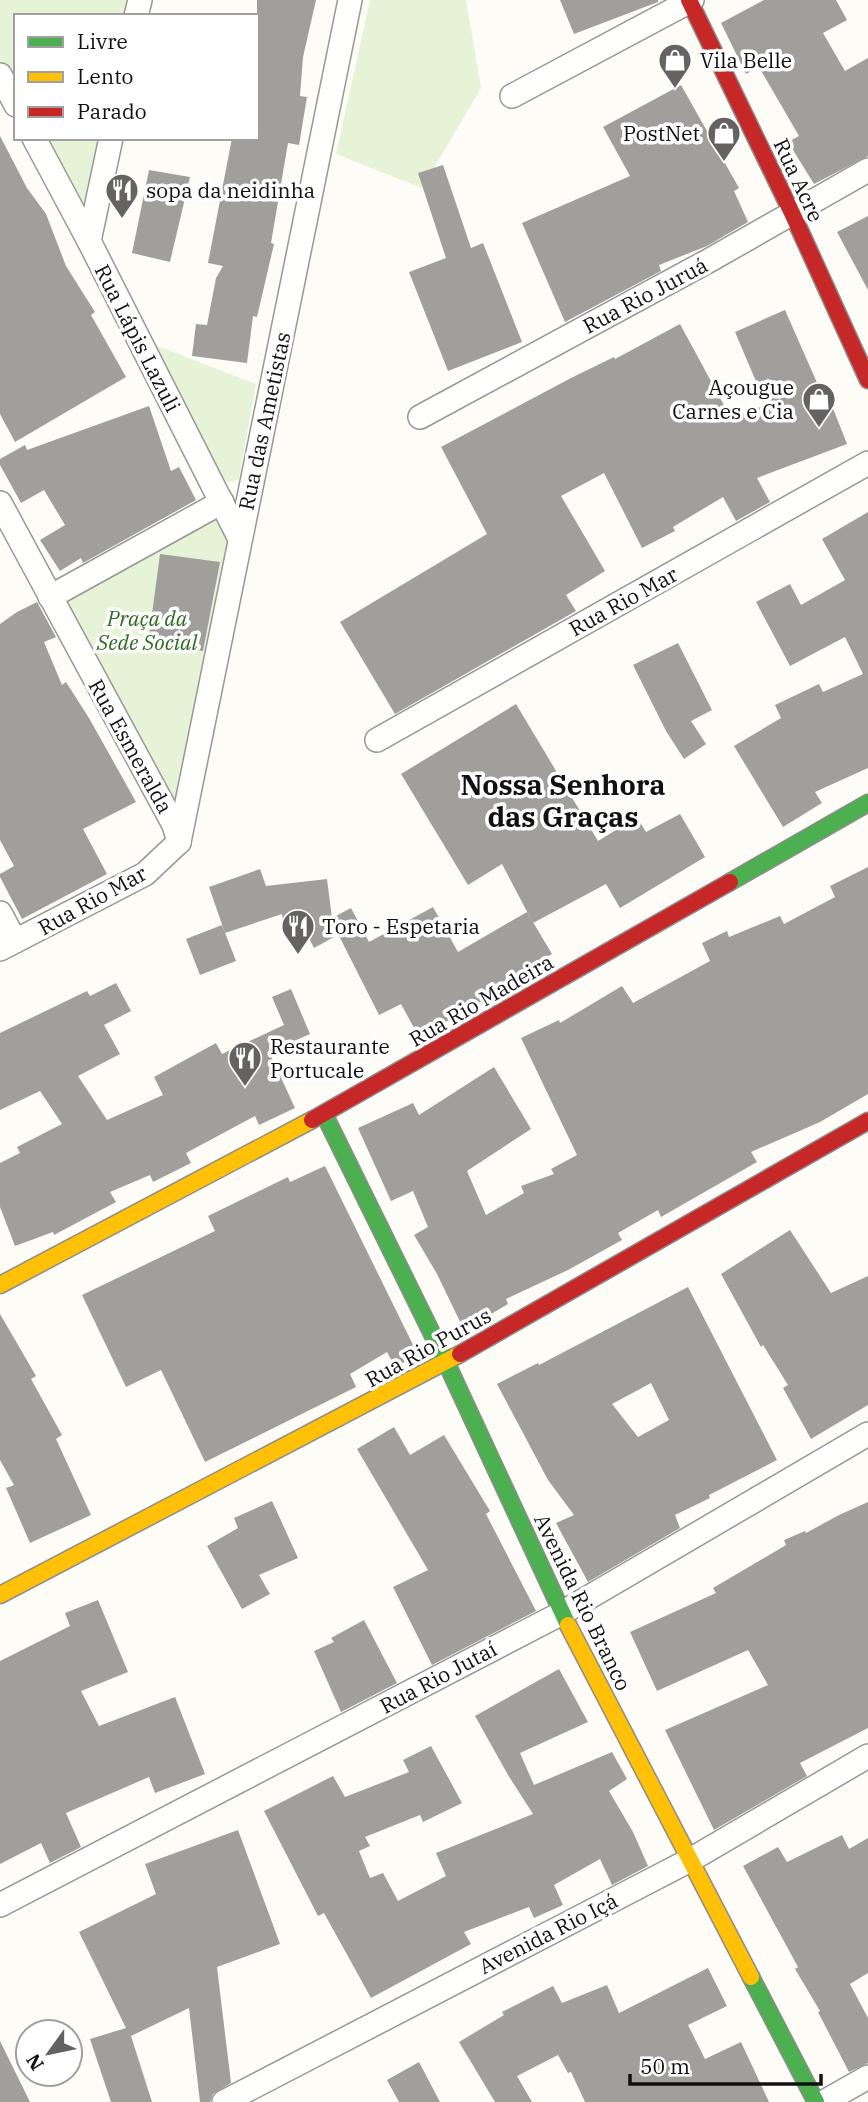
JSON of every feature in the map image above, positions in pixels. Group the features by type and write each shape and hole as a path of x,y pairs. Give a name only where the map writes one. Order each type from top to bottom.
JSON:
{"street":[{"name":"Rua das Ametistas","path":"179,842 350,0"},
{"path":"512,96 690,0"},
{"name":"Rua Acre","path":"690,0 868,380"},
{"path":"0,75 14,101"},
{"name":"Rua Lápis Lazuli","path":"35,140 240,539"},
{"path":"89,242 111,140"},
{"name":"Rua Rio Juruá","path":"420,417 710,260 868,170"},
{"name":"Rua Rio Mar","path":"377,740 868,463"},
{"path":"50,597 222,502"},
{"name":"Rua Esmeralda","path":"0,503 174,825 179,842"},
{"name":"Rua Rio Madeira","path":"0,1285 324,1114 868,803"},
{"name":"Rua Rio Mar","path":"8,945 145,874 179,842"},
{"path":"0,913 8,945"},
{"name":"Avenida Rio Branco","path":"324,1114 446,1362 562,1613 816,2102"},
{"name":"Rua Rio Purus","path":"0,1595 446,1362 868,1121"},
{"name":"Rua Rio Jutaí","path":"0,1905 562,1613 868,1434"},
{"name":"Avenida Rio Içá","path":"224,2102 692,1859 868,1756"},
{"path":"824,2102 868,2077"}],"green space":[{"path":"0,0 134,0 130,14 14,14 14,89 0,64"},
{"path":"370,0 466,0 481,88 422,188 336,154"},
{"path":"41,140 103,140 87,200 80,202"},
{"path":"147,342 256,384 239,478 236,480 230,482 220,478"},
{"name":"Praça da Sede Social","path":"218,517 230,544 174,815 62,605"}],"building":[{"path":"257,0 316,0 303,57 300,96 307,97 299,145 288,143 271,243 274,244 257,317 253,316 247,363 192,356 196,324 207,325 216,278 223,266 208,263 232,140 259,140"},
{"path":"560,0 658,0 658,2 574,34"},
{"path":"764,0 836,0 847,20 823,33 845,71 868,58 868,156 814,184 788,142 799,136 759,67 746,74 721,23"},
{"path":"681,85 739,188 734,191 748,222 707,246 659,265 661,271 565,322 522,223 630,176 603,127"},
{"path":"0,136 27,188 46,214 66,266 95,312 91,315 126,377 15,442 0,414"},
{"path":"443,165 471,248 483,243 522,342 448,371 409,272 446,258 418,173"},
{"path":"149,170 190,177 170,262 132,253"},
{"path":"868,216 868,290 837,232"},
{"path":"785,310 818,385 823,383 847,444 757,478 770,502 736,521 723,497 673,527 675,531 642,548 604,473 561,496 605,571 566,595 576,611 395,714 340,622 487,534 441,447 680,324 731,418 766,405 735,332"},
{"path":"149,406 171,471 179,467 196,500 83,563 81,558 60,571 40,540 65,525 44,490 21,503 0,465 0,459 25,445 27,450"},
{"path":"868,512 868,768 815,792 822,803 783,827 734,746 781,718 775,705 819,684 823,692 863,674 845,637 790,666 756,602 790,584 801,605 845,580 822,539"},
{"path":"160,554 220,562 203,651 148,644"},
{"path":"37,602 56,637 44,642 62,685 66,682 89,718 136,802 83,829 107,874 22,919 0,877 0,874 14,866 0,840 0,624"},
{"path":"678,643 712,710 691,721 706,744 684,759 666,731 633,665"},
{"path":"516,704 598,841 637,817 646,832 680,814 705,857 620,908 606,884 533,923 502,864 468,885 401,774"},
{"path":"868,867 868,1094 820,1122 751,1152 757,1162 661,1217 658,1210 618,1233 622,1240 568,1270 506,1299 508,1304 464,1330 437,1274 414,1235 428,1227 413,1191 391,1201 358,1128 413,1103 419,1115 494,1067 531,1129 467,1171 486,1215 524,1193 521,1186 554,1174 551,1169 577,1155 521,1038 559,1020 560,1023 622,986 633,1003 710,961 702,943 727,931 729,937 780,916 784,924 835,897 830,886"},
{"path":"260,869 266,886 327,879 332,918 351,908 369,942 433,907 458,952 527,912 552,954 481,995 484,1000 419,1037 401,1004 379,1015 333,924 334,937 314,948 303,926 284,929 282,914 225,933 209,887"},
{"path":"222,925 236,961 200,975 186,939"},
{"path":"116,983 131,1011 104,1025 120,1054 78,1076 107,1120 163,1095 154,1077 216,1043 222,1054 284,1025 272,997 291,989 310,1034 269,1052 295,1108 259,1125 255,1116 186,1153 191,1163 153,1182 150,1175 110,1192 116,1202 54,1235 53,1232 15,1246 0,1207 0,1163 20,1153 17,1147 62,1124 40,1091 0,1110 0,1033 87,991 90,996"},
{"path":"325,1166 418,1355 395,1367 387,1352 350,1374 356,1387 205,1462 161,1370 126,1387 82,1295 215,1231 208,1216 288,1177 290,1182"},
{"path":"790,1230 831,1293 868,1276 868,1405 811,1439 783,1388 788,1385 763,1345 761,1347 721,1274"},
{"path":"688,1287 777,1460 675,1515 680,1528 588,1582 556,1523 574,1515 548,1480 497,1384 538,1363 539,1365","holes":["651,1383 669,1420 638,1437 612,1404"]},
{"path":"0,1314 36,1376 31,1379 62,1435 56,1439 91,1515 30,1543 6,1488 14,1485 0,1460"},
{"path":"394,1427 410,1455 444,1435 490,1511 486,1514 536,1611 432,1665 393,1587 428,1570 357,1449"},
{"path":"272,1501 298,1558 259,1575 270,1594 242,1609 207,1546 238,1528 234,1518"},
{"path":"868,1502 868,1728 800,1763 807,1776 714,1830 665,1730 768,1685 748,1650 657,1691 630,1632 716,1593 713,1588 786,1545 784,1540 805,1531 806,1533"},
{"path":"98,1600 128,1672 81,1691 99,1726 175,1697 205,1774 155,1793 149,1777 66,1813 81,1847 50,1863 41,1843 0,1864 0,1661 70,1626 65,1613"},
{"path":"364,1620 397,1683 341,1712 314,1651 334,1642 331,1638"},
{"path":"559,1669 588,1722 520,1753 534,1785 612,1752 627,1779 609,1791 633,1832 648,1866 612,1885 600,1859 554,1885 563,1905 534,1918 529,1907 464,1932 471,1944 371,1998 324,1913 318,1916 264,1811 333,1776 345,1797 409,1772 403,1760 431,1746 462,1803 423,1822 420,1815 365,1837 370,1846 359,1851 370,1878 383,1873 398,1901 446,1876 436,1853 533,1814 475,1716"},
{"path":"238,1830 280,1944 217,1967 231,2083 213,2094 210,2102 200,2102 189,2008 131,2036 152,2102 111,2102 90,2039 126,2028 79,1932 156,1894 145,1864"},
{"path":"842,1835 849,1849 868,1838 868,1973 850,1984 868,2018 868,2063 849,2072 818,2012 820,2011 795,1969 798,1967 743,1866 778,1847 787,1862"},
{"path":"708,1968 727,2006 688,2025 705,2059 741,2042 769,2102 585,2102 571,2072 568,2073 558,2055 517,2076 532,2102 495,2102 459,2042 504,2015 502,2012 553,1986 562,2003 607,1985 619,2013"},
{"path":"0,2041 14,2069 14,2088 23,2088 30,2102 0,2102"},
{"path":"419,2062 440,2102 399,2102 387,2080"}],"traffic: fast":[{"path":"730,882 868,803"},
{"path":"324,1114 446,1362 568,1625"},
{"path":"751,1977 816,2102"}],"traffic: slow":[{"path":"0,1285 312,1120"},
{"path":"0,1595 460,1354"},
{"path":"568,1625 751,1977"}],"traffic: jam":[{"path":"689,0 792,213 868,380"},
{"path":"312,1120 730,882"},
{"path":"460,1354 868,1121"}],"place":[{"name":"Vila Belle","path":"675,90"},
{"name":"PostNet","path":"724,163"},
{"name":"sopa da neidinha","path":"122,220"},
{"name":"Açougue Carnes e Cia","path":"819,429"},
{"name":"Toro - Espetaria","path":"298,956"},
{"name":"Restaurante Portucale","path":"245,1088"}],"district":[{"name":"Nossa Senhora das Graças","path":"563,800"}]}
